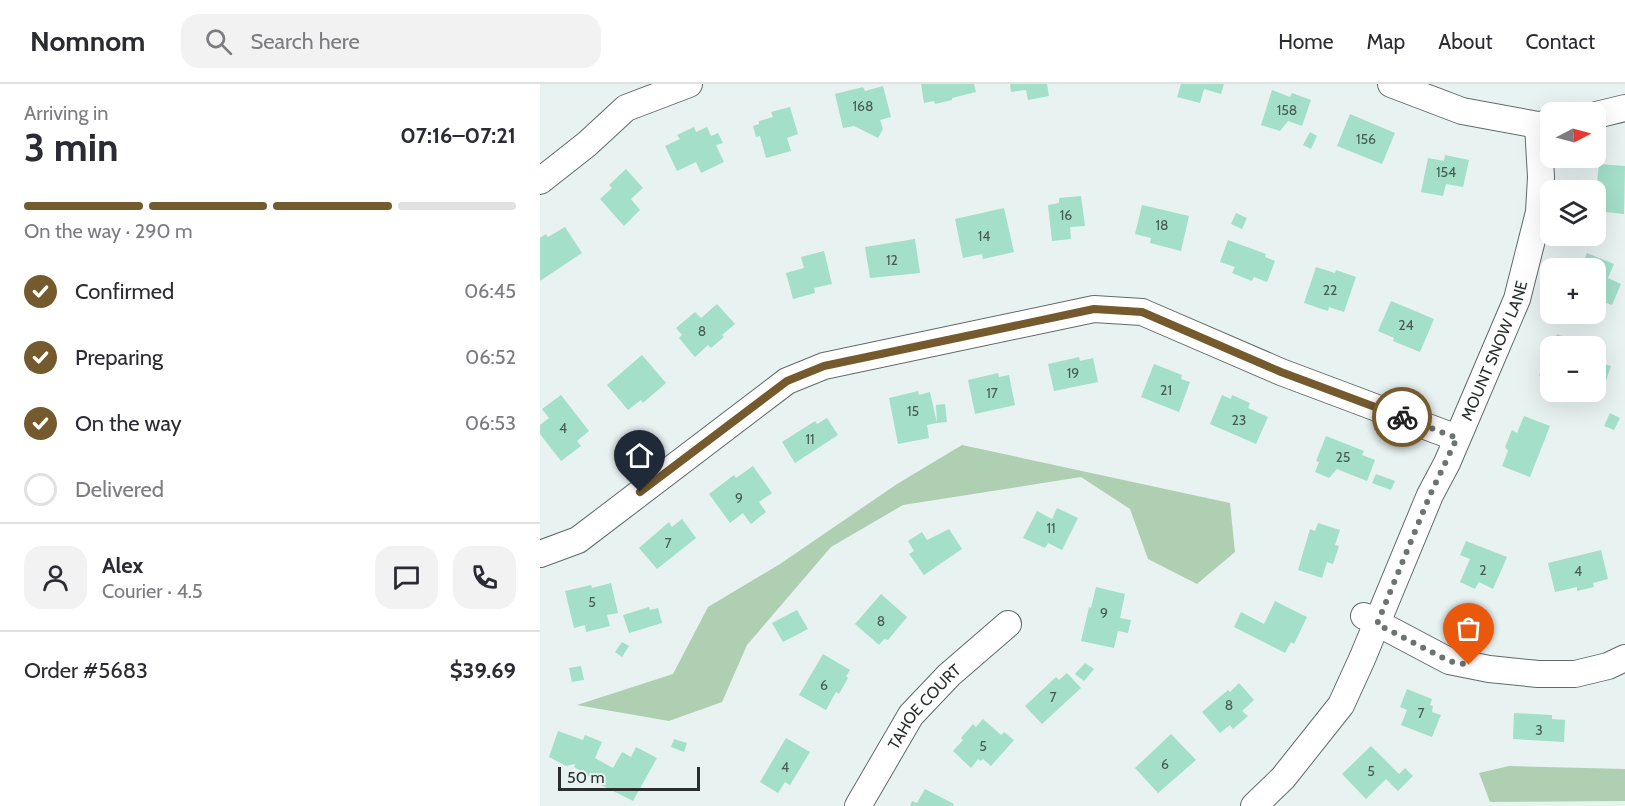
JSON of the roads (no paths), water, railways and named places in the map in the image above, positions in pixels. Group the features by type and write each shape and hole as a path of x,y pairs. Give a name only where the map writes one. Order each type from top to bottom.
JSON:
{"street":[{"path":"540,181 587,144 626,108 689,84"},
{"path":"1391,84 1462,111 1540,123"},
{"path":"1606,113 1625,108"},
{"name":"MOUNT SNOW LANE","path":"1254,806 1283,778 1341,705 1371,620 1457,438 1517,299 1539,212 1543,168"},
{"path":"540,554 579,540 787,381 824,366 1094,309 1142,312 1281,372 1457,438"},
{"path":"1371,620 1449,661 1489,669 1538,674 1575,674 1608,666 1625,658"},
{"name":"TAHOE COURT","path":"858,806 911,715 949,675 1008,624"}]}
